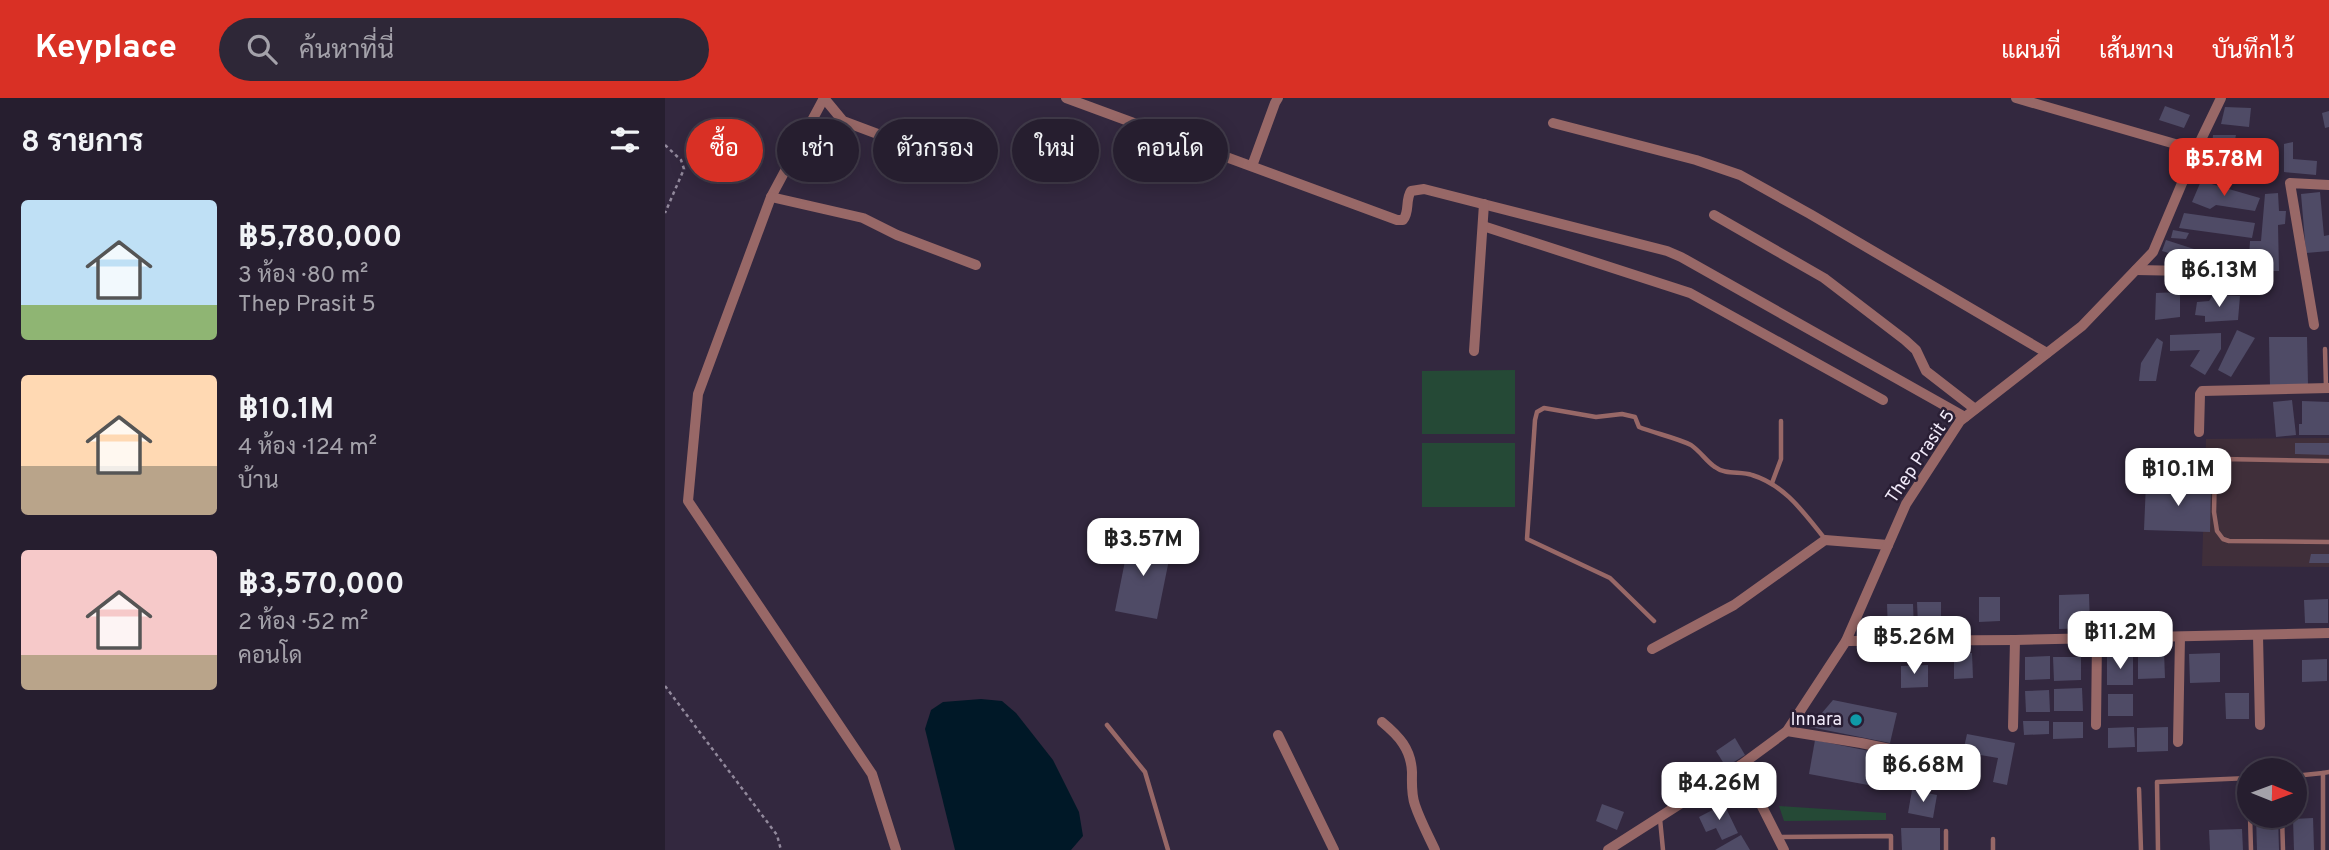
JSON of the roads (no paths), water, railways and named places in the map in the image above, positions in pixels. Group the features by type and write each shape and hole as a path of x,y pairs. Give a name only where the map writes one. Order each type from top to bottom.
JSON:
{"street":[{"path":"873,132 843,121 824,98 771,197 698,394 688,501 872,774 896,850"},
{"path":"1066,98 1397,220 1403,220 1406,216 1409,195 1416,189 1425,189 1579,227 1681,257 1965,417"},
{"path":"1252,166 1278,98"},
{"path":"2016,98 2196,149"},
{"name":"Thep Prasit 5","path":"1608,850 1741,765 1787,730 1846,641 1906,504 1960,421 2082,326 2153,252 2196,149 2221,98"},
{"path":"1553,123 1696,160 1740,175 2047,354"},
{"path":"2314,325 2290,183 2329,186"},
{"path":"771,197 863,218 897,236 976,265"},
{"path":"1474,351 1484,204"},
{"path":"1714,215 1824,278 1906,340 1916,349 1926,371 1975,410"},
{"path":"1483,226 1690,293 1883,400"},
{"path":"2136,270 2241,272"},
{"path":"2199,432 2202,391 2328,388"},
{"path":"1652,649 1734,605 1825,540 1888,545"},
{"path":"1846,641 2097,639 2329,633"},
{"path":"2258,636 2260,725"},
{"path":"2178,742 2181,637"},
{"path":"2096,725 2097,639"},
{"path":"2013,727 2015,640"},
{"path":"1382,722 1398,735 1408,751 1415,805 1435,850"},
{"path":"1787,730 1967,765"},
{"path":"1278,735 1334,850"},
{"path":"1741,765 1784,850"}],"lane":[{"path":"2325,349 2328,388"},
{"path":"1654,621 1610,578 1527,539 1537,412 1544,408 1595,417 1622,414 1635,417 1639,427 1689,444 1707,457 1715,467 1773,482 1793,500 1825,540"},
{"path":"1773,482 1780,459 1781,421"},
{"path":"2329,461 2223,459 2215,468 2214,512 2217,531 2223,539 2229,541 2329,542"},
{"path":"1107,725 1145,772 1168,850"},
{"path":"2307,774 2326,772 2323,850"},
{"path":"2158,850 2157,782 2237,779"},
{"path":"2139,789 2141,850"},
{"path":"1660,818 1663,850"},
{"path":"2250,828 2251,850"},
{"path":"2282,828 2283,850"},
{"path":"1946,831 1946,850"},
{"path":"1777,837 1891,836 1891,850"},
{"path":"1993,839 1993,850"}],"water":[{"path":"981,699 1002,701 1016,713 1053,760 1079,812 1083,836 1071,850 955,850 925,729 931,710 943,702"}],"place":[{"name":"Innara","path":"1856,720"}]}
